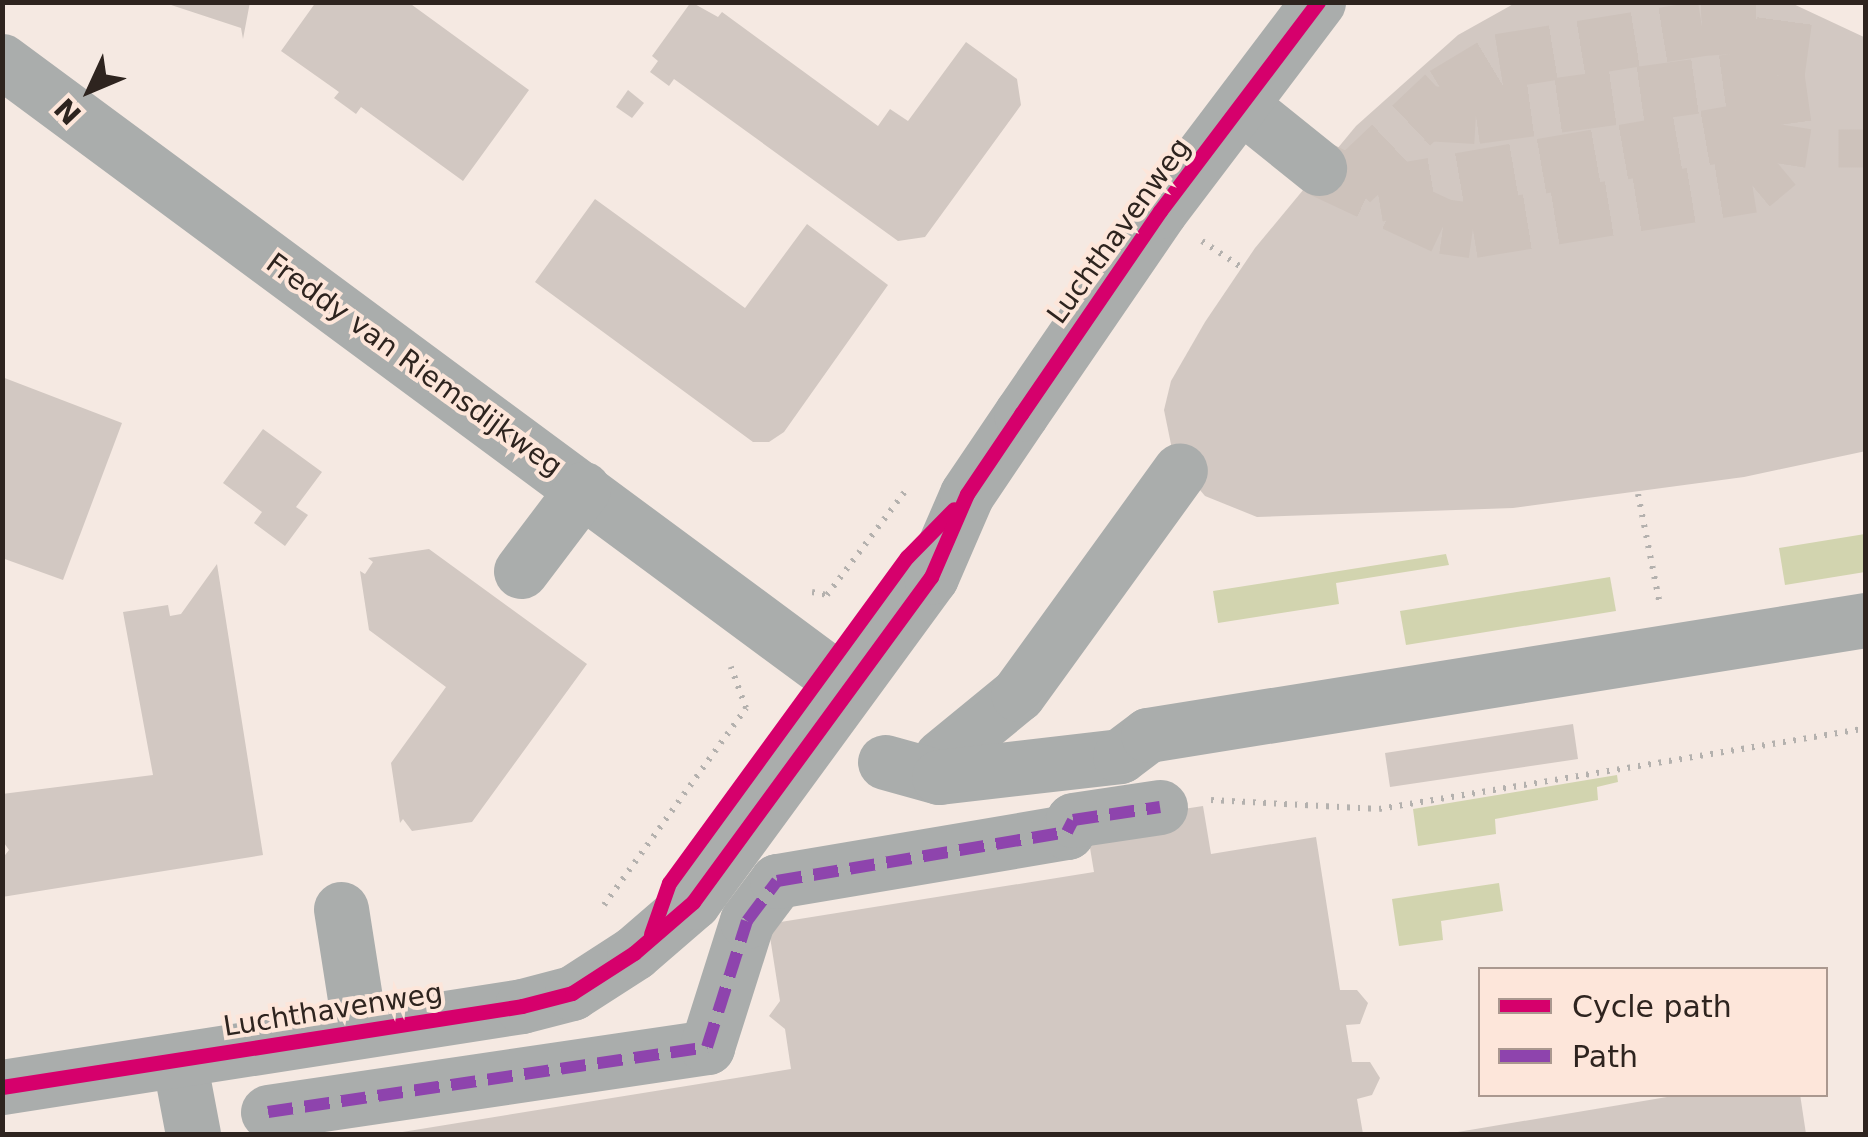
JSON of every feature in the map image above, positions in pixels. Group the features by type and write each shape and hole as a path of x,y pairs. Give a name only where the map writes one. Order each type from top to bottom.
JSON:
{"street":[{"name":"Luchthavenweg","path":"651,934 669,883 907,558 968,494 1160,212 1318,2"},
{"name":"Freddy van Riemsdijkweg","path":"2,62 824,669"},
{"path":"1242,106 1319,168"},
{"path":"941,757 1068,578 1114,562 1180,470"},
{"path":"521,571 582,489"},
{"name":"Luchthavenweg","path":"2,1087 559,998 612,971 693,902 931,577 968,494"},
{"path":"801,754 885,762 939,777 975,775 1120,756 1148,735 1866,620"},
{"path":"885,762 941,757 1117,723 1148,735"},
{"path":"268,1112 707,1047 747,922 777,881 1067,832 1073,820 1160,808"},
{"path":"341,909 360,1031"},
{"path":"179,1060 192,1134"}],"path":[{"path":"1638,494 1668,652"},
{"path":"594,918 746,708 722,644 746,610"},
{"path":"1160,808 1227,797 1379,808 1866,728"}],"green space":[{"path":"1865,534 1865,572 1785,585 1779,548"},
{"path":"1446,554 1449,565 1336,583 1339,604 1218,623 1213,591"},
{"path":"1610,577 1616,611 1406,645 1400,611"},
{"path":"1617,775 1618,782 1597,787 1598,800 1495,819 1496,834 1418,846 1413,809"},
{"path":"1499,883 1503,911 1441,921 1443,940 1399,946 1392,899"}],"building":[{"path":"162,2 250,2 243,39 241,28"},
{"path":"316,2 408,2 529,90 463,181 361,107 356,114 334,98 339,92 281,51"},
{"path":"691,2 718,17 722,12 878,126 890,109 908,121 966,42 1017,79 1021,105 925,237 898,241 674,79 669,86 650,72 658,61 652,56"},
{"path":"1517,2 1789,2 1866,38 1866,451 1744,477 1513,508 1257,517 1205,496 1174,459 1164,410 1171,381 1205,322 1255,248 1356,126 1458,35"},
{"path":"628,90 644,103 632,118 616,107"},
{"path":"595,199 745,308 807,224 888,285 784,432 769,442 753,442 535,282"},
{"path":"2,377 122,423 63,580 2,558"},
{"path":"263,429 322,472 296,507 308,515 285,546 254,523 262,512 223,483"},
{"path":"429,549 587,664 472,822 412,831 403,819 400,823 391,763 446,687 369,630 360,571 365,574 373,562 368,558"},
{"path":"217,564 263,855 2,897 2,859 9,850 2,840 2,794 153,775 123,612 168,605 170,616 181,614"},
{"path":"1573,724 1578,759 1390,787 1385,753"},
{"path":"1203,806 1211,854 1316,837 1340,990 1357,990 1368,1003 1360,1024 1346,1025 1352,1062 1370,1062 1380,1078 1372,1095 1357,1099 1363,1134 390,1134 791,1069 785,1029 769,1016 780,1001 768,924 1094,872 1086,824"},
{"path":"1667,1097 1800,1097 1806,1134 1446,1134"}],"tunnel":[{"path":"1319,168 1443,226 1473,230 1752,185 1778,163 1784,124 1777,75 1787,2"},
{"path":"1351,182 1444,94 1499,61 1702,28 1780,23"},
{"path":"1426,113 1476,116 1777,75"},
{"path":"1378,194 1784,124"},
{"path":"1866,129 1866,167"}],"marked path":[{"path":"268,1112 707,1047 747,921 777,881 1067,832 1073,820 1160,807"}],"cycle path":[{"path":"2,1087 522,1006 572,993 634,953 693,902 931,577 967,494 1160,211 1318,2"},
{"path":"651,934 669,883 907,557 954,509"}]}
